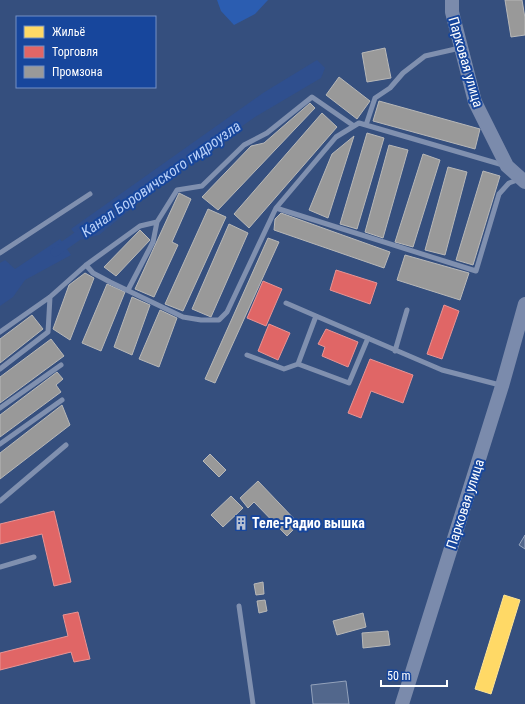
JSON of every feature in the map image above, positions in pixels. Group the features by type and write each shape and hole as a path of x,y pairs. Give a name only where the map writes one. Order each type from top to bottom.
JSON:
{"street":[{"name":"Парковая улица","path":"452,0 452,12 475,102 507,166 523,180"},
{"name":"Парковая улица","path":"402,704 502,386 525,304"}],"lane":[{"path":"366,125 375,98 390,88 403,73 426,56 461,48"},
{"path":"128,290 153,242 157,222 178,190 202,186 244,145 267,133 312,97 354,126"},
{"path":"86,265 93,273 183,317 201,320 219,320 227,312 276,208 336,137 359,123 507,166"},
{"path":"276,208 476,271 499,194 509,183 523,180"},
{"path":"0,253 90,194"},
{"path":"0,332 50,296 86,265 140,226 157,222"},
{"path":"0,369 48,332 50,296"},
{"path":"286,303 442,370 502,386"},
{"path":"395,351 407,310"},
{"path":"298,364 316,316"},
{"path":"247,355 284,369 298,364 349,383 368,338"},
{"path":"0,408 61,364"},
{"path":"0,444 62,400"},
{"path":"0,501 66,445"},
{"path":"0,567 34,557"},
{"path":"239,606 254,704"}],"shaded area":[{"path":"217,0 268,0 255,14 234,25 221,11"}],"water":[{"path":"317,60 325,68 321,78 255,117 170,177 99,235 81,240 71,229 263,93"},
{"path":"60,239 71,255 25,280 13,297 0,306 0,263 5,260 15,269"}],"building: Жильё":[{"path":"504,595 520,600 491,694 475,689"}],"building: Торговля":[{"path":"336,270 377,283 370,304 330,290"},
{"path":"263,281 282,289 266,326 247,318"},
{"path":"444,305 459,311 442,359 427,354"},
{"path":"269,324 290,333 278,360 258,351"},
{"path":"326,329 358,342 348,367 322,356 325,347 318,344"},
{"path":"370,359 413,375 403,403 371,391 361,418 348,413"},
{"path":"54,511 71,582 54,586 42,534 0,544 0,524"},
{"path":"78,612 90,659 74,662 71,652 0,670 0,653 68,636 63,615"}],"building: Промзона":[{"path":"505,0 522,0 525,18 525,35 511,37"},
{"path":"385,48 391,78 367,82 362,53"},
{"path":"339,77 370,101 357,119 326,95"},
{"path":"379,101 480,129 475,149 373,121"},
{"path":"310,103 315,108 218,210 202,197 251,146 264,143"},
{"path":"322,113 337,127 249,228 234,214"},
{"path":"367,133 384,138 357,229 340,224"},
{"path":"354,136 328,218 309,210 332,154"},
{"path":"389,145 408,150 383,238 365,232"},
{"path":"423,154 440,160 413,247 395,242"},
{"path":"448,167 467,172 445,255 425,250"},
{"path":"483,171 500,176 473,265 456,260"},
{"path":"179,193 191,199 172,242 178,245 154,297 135,289"},
{"path":"208,209 226,217 183,311 165,304"},
{"path":"281,213 390,252 384,268 274,230 275,219"},
{"path":"229,224 248,233 211,317 192,309"},
{"path":"140,230 150,240 116,276 104,267"},
{"path":"268,238 279,242 215,383 205,379"},
{"path":"405,255 469,273 460,300 397,280"},
{"path":"85,273 94,278 70,340 53,329 69,285"},
{"path":"107,284 125,292 101,351 82,343"},
{"path":"132,297 150,305 132,355 114,347"},
{"path":"160,310 177,318 159,367 139,359"},
{"path":"32,315 43,329 0,363 0,339"},
{"path":"51,339 64,356 0,403 0,377"},
{"path":"57,372 63,379 56,385 61,392 0,437 0,415"},
{"path":"62,405 70,425 0,479 0,453"},
{"path":"210,454 226,470 219,477 203,461"},
{"path":"258,481 299,524 287,536 254,502 248,508 240,498"},
{"path":"231,496 243,508 223,527 211,515"},
{"name":"Теле-Радио вышка","path":"241,520 244,521 244,527 241,528 238,527 237,524 238,521"},
{"path":"263,582 264,594 256,595 254,584"},
{"path":"265,600 267,611 259,613 257,601"},
{"path":"363,613 366,627 337,635 333,621"},
{"path":"388,631 390,645 363,648 362,633"}],"building: Прочее":[{"path":"525,535 525,549 519,545"},
{"path":"346,681 349,704 313,704 311,685"}],"waterway":[{"name":"Канал Боровичского гидроузла","path":"55,252 86,230"}],"place":[{"name":"Теле-Радио вышка","path":"241,523"}]}
